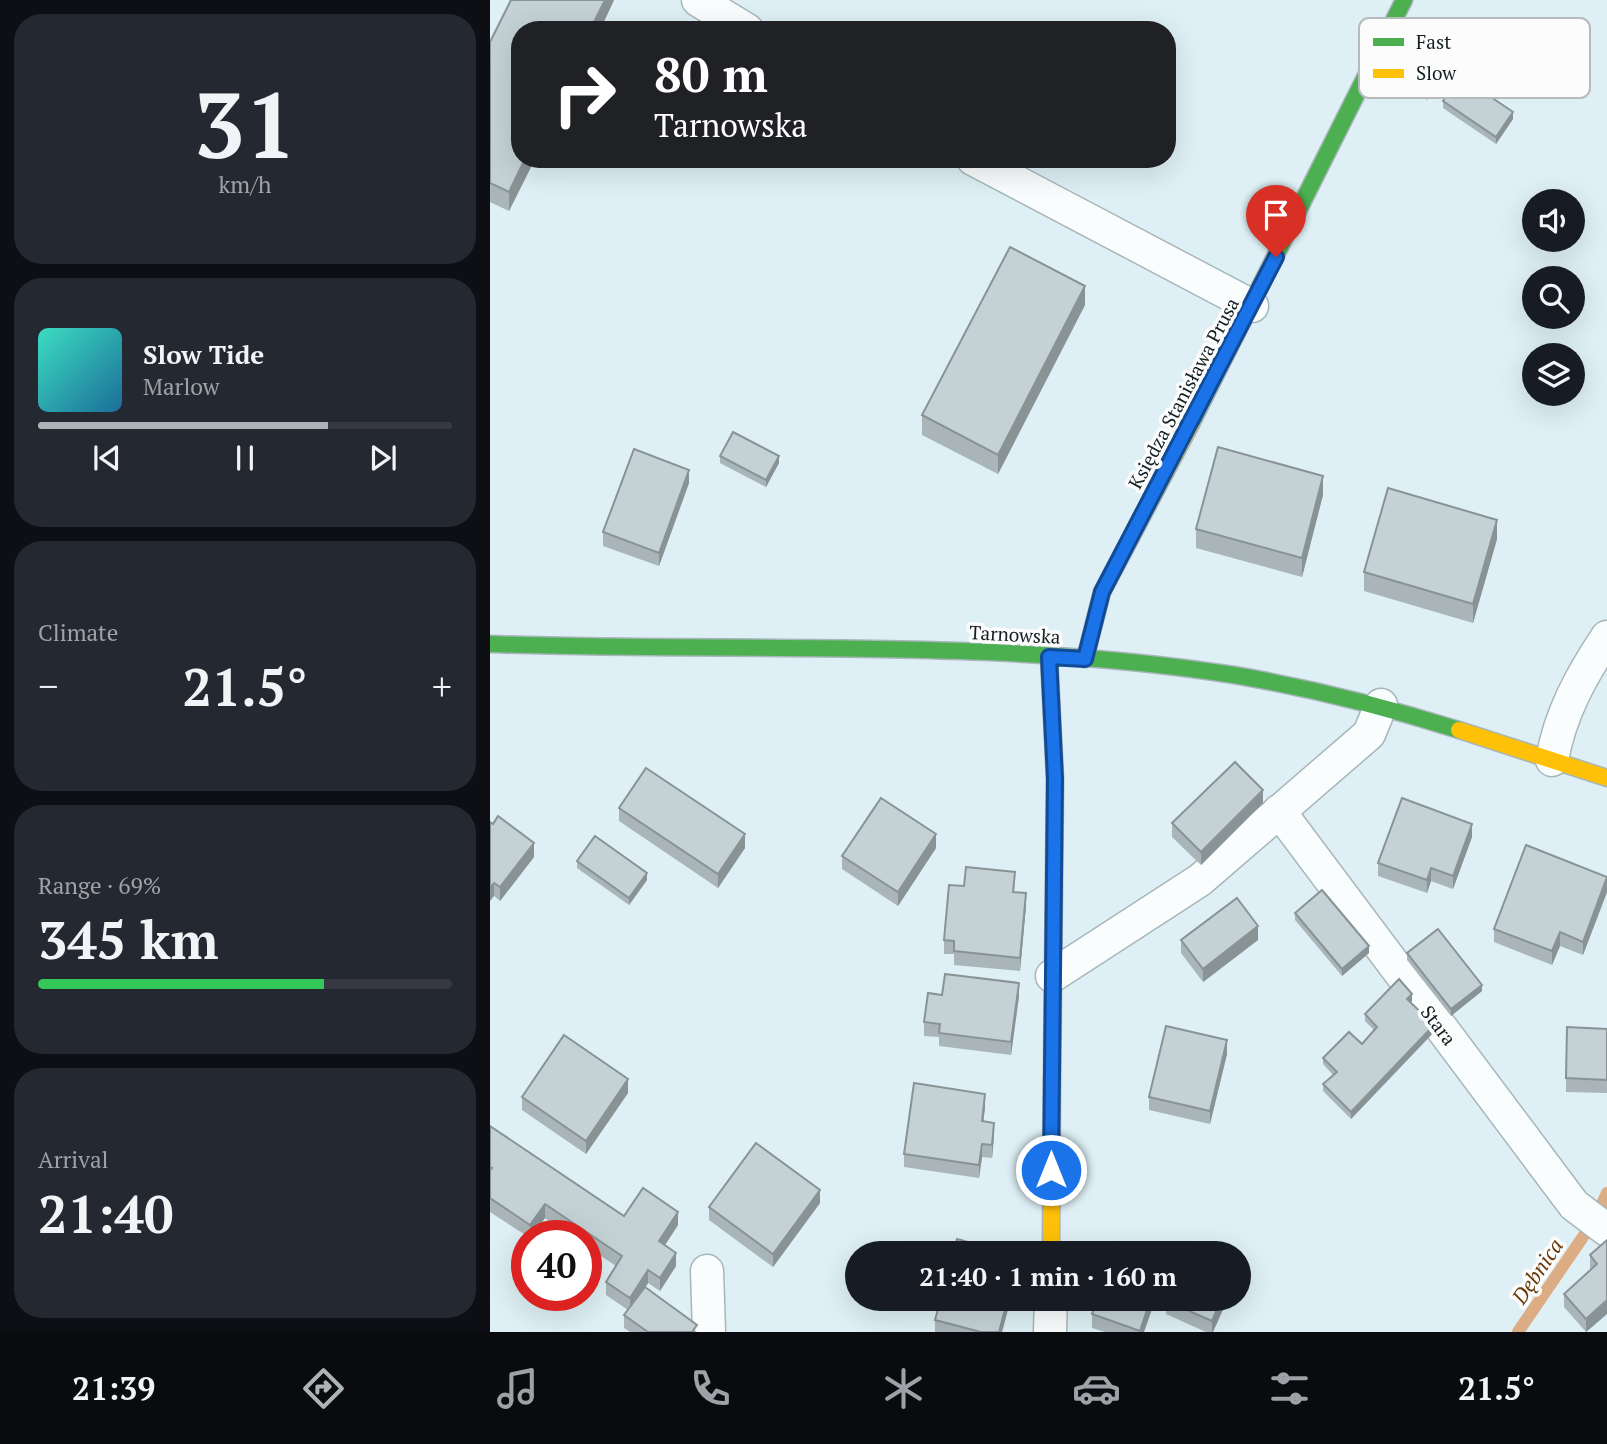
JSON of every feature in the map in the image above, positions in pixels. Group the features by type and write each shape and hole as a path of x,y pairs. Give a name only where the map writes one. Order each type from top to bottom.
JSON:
{"street":[{"path":"698,0 732,21"},
{"name":"Księdza Stanisława Prusa","path":"1395,18 1404,0"},
{"name":"Księdza Stanisława Prusa","path":"1085,659 1102,592 1252,306 1359,91"},
{"path":"990,168 1252,306"},
{"path":"1552,760 1557,730 1581,675 1607,637"},
{"name":"Tarnowska","path":"490,644 579,648 840,649 1049,657 1218,673 1381,705 1607,778"},
{"path":"1049,657 1055,779 1051,1241"},
{"path":"1052,976 1200,880 1369,734 1381,705"},
{"name":"Stara","path":"1279,811 1574,1206 1607,1230"},
{"path":"707,1271 709,1332"},
{"path":"1050,1332 1051,1311"}],"building":[{"path":"511,0 605,0 594,21 511,21 511,168 521,168 509,192 490,183 490,42"},
{"path":"1445,98 1492,98 1513,112 1496,137 1443,101"},
{"path":"1010,247 1085,286 998,455 922,415"},
{"path":"733,432 779,456 766,480 720,456"},
{"path":"1218,447 1323,476 1302,558 1196,529"},
{"path":"634,449 689,470 659,553 603,532"},
{"path":"1388,488 1497,520 1473,604 1364,572"},
{"path":"1235,762 1263,790 1201,852 1172,823"},
{"path":"646,768 745,834 718,874 619,808"},
{"path":"881,798 936,834 898,892 842,856"},
{"path":"1402,798 1472,824 1453,876 1431,868 1427,880 1378,863"},
{"path":"498,816 534,843 500,887 494,883 490,888 490,822 493,824"},
{"path":"595,836 647,873 629,898 577,861"},
{"path":"1526,845 1607,877 1583,942 1560,932 1552,951 1494,929"},
{"path":"966,867 1015,872 1013,892 1026,893 1020,958 954,951 954,941 944,940 949,885 964,886"},
{"path":"1322,890 1369,946 1342,969 1295,913"},
{"path":"1237,898 1258,926 1203,969 1181,940"},
{"path":"1438,929 1482,985 1451,1009 1407,953"},
{"path":"945,974 1019,983 1011,1042 939,1033 940,1024 924,1022 928,993 942,995"},
{"path":"1399,979 1412,994 1407,999 1434,1025 1351,1112 1323,1084 1337,1072 1323,1058 1349,1032 1362,1044 1377,1027 1365,1014"},
{"path":"1166,1026 1227,1040 1210,1111 1149,1097"},
{"path":"1567,1027 1607,1029 1607,1080 1566,1078"},
{"path":"564,1035 628,1079 586,1141 522,1097"},
{"path":"914,1083 985,1094 982,1121 994,1123 992,1145 982,1144 979,1165 904,1154"},
{"path":"490,1126 624,1216 643,1188 678,1212 659,1241 676,1253 660,1278 648,1270 630,1298 606,1282 622,1256 602,1242 602,1220 569,1220 545,1204 534,1220 523,1220 490,1198"},
{"path":"756,1143 820,1190 773,1254 709,1207"},
{"path":"1607,1240 1607,1300 1586,1319 1564,1294 1597,1264 1590,1255"},
{"path":"645,1287 697,1325 692,1332 648,1332 624,1315"},
{"path":"937,1311 1005,1311 999,1332 981,1332 935,1320"},
{"path":"1093,1311 1147,1311 1140,1331 1092,1314"},
{"path":"1189,1311 1216,1311 1212,1321"}],"waterway":[{"name":"Dębnica","path":"1601,1206 1607,1193"},
{"name":"Dębnica","path":"1518,1332 1587,1231"}],"traffic: fast":[{"path":"1395,18 1404,0"},
{"path":"1191,424 1359,90"},
{"path":"490,644 957,651 1143,663 1234,675 1291,686 1376,706 1459,730"},
{"path":"1049,657 1055,779 1052,1079"}],"traffic: slow":[{"path":"1085,659 1102,592 1191,424"},
{"path":"1459,730 1607,778"},
{"path":"1051,1241 1052,1079"}],"route":[{"path":"1051,1170 1055,779 1049,657 1085,659 1102,592 1276,257"}]}
